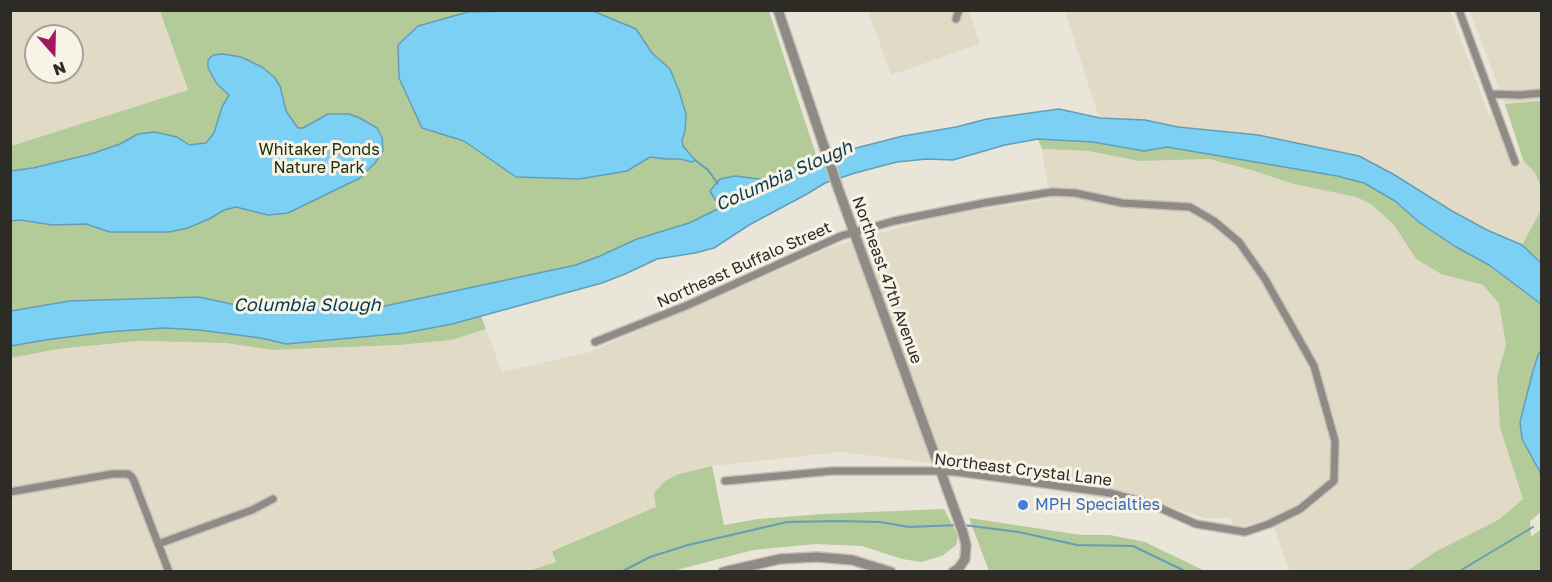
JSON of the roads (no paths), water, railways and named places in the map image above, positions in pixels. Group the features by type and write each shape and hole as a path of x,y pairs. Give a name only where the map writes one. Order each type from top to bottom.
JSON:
{"street":[{"name":"Northeast 47th Avenue","path":"778,10 838,188 963,533 966,545 965,559 954,572"},
{"path":"956,19 959,10"},
{"path":"1459,10 1515,162"},
{"path":"1490,94 1542,93"},
{"name":"Northeast Buffalo Street","path":"595,342 671,312 854,232 894,221 984,202 1052,192 1075,193 1130,204 1190,207 1214,220 1239,242 1265,279 1314,366 1335,441 1334,481 1300,509 1274,521"},
{"name":"Northeast Crystal Lane","path":"725,481 832,471 941,471 1110,493 1151,504 1191,523 1245,532 1274,521"},
{"path":"10,492 112,474 128,474 134,481 169,572"},
{"path":"158,544 252,510 273,499"},
{"path":"723,572 780,560 817,557 852,560 891,572"}],"water":[{"path":"593,11 636,29 652,53 670,69 686,114 683,146 695,160 692,162 650,157 627,171 579,179 516,177 464,141 422,128 399,78 398,45 418,26 468,12"},
{"path":"213,55 241,57 262,67 274,77 280,86 286,111 298,128 303,128 328,114 349,114 377,128 382,137 383,151 360,178 288,213 268,215 236,207 224,210 188,228 169,232 110,232 86,224 53,225 20,220 11,221 11,171 91,154 120,144 138,134 155,132 177,137 189,145 206,143 214,133 222,107 229,95 217,84 208,68 208,60"},
{"path":"1059,109 1100,118 1145,120 1178,127 1258,135 1359,156 1393,174 1452,211 1522,245 1541,263 1541,304 1489,265 1456,247 1420,223 1395,201 1364,183 1337,176 1167,147 1144,151 1093,142 1038,139 1005,145 953,160 927,159 897,162 855,173 825,183 749,225 714,248 657,259 602,283 452,324 405,333 286,344 261,338 164,328 107,332 11,346 11,311 70,301 199,297 236,305 275,309 380,307 576,265 637,239 689,223 720,208 710,191 720,179 735,176 767,180 817,158 903,136 987,119"},
{"path":"1541,351 1541,479 1540,472 1522,439 1520,422 1533,371"}],"waterway":[{"path":"695,160 708,170 718,184"},
{"name":"Columbia Slough","path":"621,572 650,557 688,545 787,522 880,522 909,527 958,525"},
{"name":"Columbia Slough","path":"963,525 1019,532 1077,545 1133,546 1187,572"},
{"name":"Columbia Slough","path":"1458,572 1533,527"}],"place":[{"name":"MPH Specialties","path":"1023,505"}],"park label":[{"name":"Whitaker Ponds Nature Park","path":"319,159"}]}
